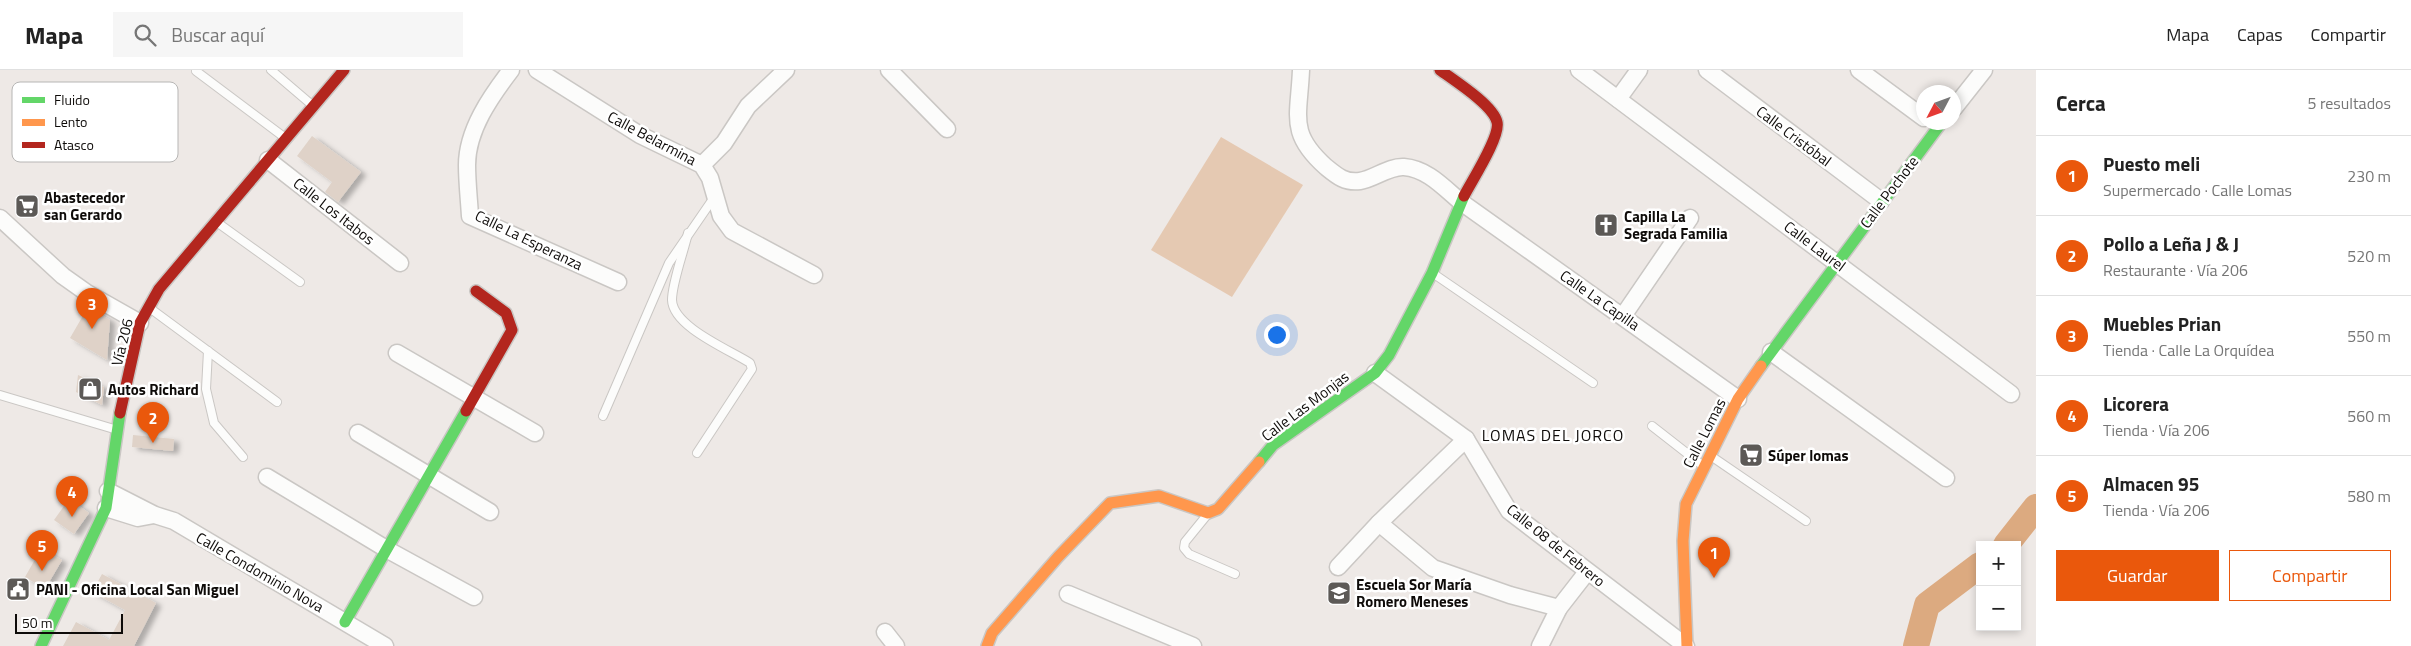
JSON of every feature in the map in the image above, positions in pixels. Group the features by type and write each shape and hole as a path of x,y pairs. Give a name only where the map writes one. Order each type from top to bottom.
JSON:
{"street":[{"name":"Vía 206","path":"41,646 106,508 116,430 140,323 148,306 158,289 344,70"},
{"name":"Calle La Esperanza","path":"510,70 493,93 474,131 467,163 470,216 618,282"},
{"name":"Calle Belarmina","path":"537,70 640,135 702,165 710,178 721,216 732,231 814,275"},
{"path":"702,165 724,144 748,106 786,70"},
{"path":"889,70 947,130"},
{"name":"Calle La Capilla","path":"1301,70 1298,130 1303,144 1331,171 1345,181 1361,181 1403,167 1426,172 1461,202 1738,399"},
{"name":"Calle Las Monjas","path":"1208,513 1218,509 1273,445 1375,373 1389,356 1432,273 1461,202 1496,135 1498,122 1492,110 1440,70"},
{"name":"Calle Laurel","path":"1579,70 2011,394"},
{"path":"1618,99 1639,70"},
{"name":"Calle Cristóbal","path":"1707,70 1881,201"},
{"path":"1859,70 1916,112"},
{"path":"1961,99 1984,70"},
{"name":"Calle Pochote","path":"1836,262 1932,130"},
{"name":"Calle Los Itabos","path":"268,160 400,263"},
{"path":"0,218 63,276 87,293 140,323"},
{"path":"1623,316 1690,218"},
{"name":"Calle Lomas","path":"1686,646 1683,541 1686,504 1703,466 1738,399 1836,262"},
{"path":"346,622 512,330 506,313 476,291"},
{"path":"1771,352 1946,478"},
{"path":"396,354 535,433"},
{"name":"Calle 08 de Febrero","path":"1375,373 1466,439 1509,511 1686,646"},
{"path":"358,433 490,512"},
{"path":"1338,567 1379,523 1466,439"},
{"path":"267,477 388,550 474,597"},
{"path":"108,491 155,515"},
{"path":"987,646 992,633 1010,612 1058,557 1110,503 1159,496 1208,513"},
{"path":"106,508 138,518 155,515"},
{"name":"Calle Condominio Nova","path":"155,515 174,521 385,646"},
{"path":"1379,523 1434,568 1510,595 1560,608"},
{"path":"1540,646 1560,608 1587,572"},
{"path":"1068,594 1193,646"},
{"path":"885,632 896,646"}],"lane":[{"path":"196,70 286,138"},
{"path":"271,70 313,106"},
{"path":"603,416 669,263 715,196"},
{"path":"216,221 300,282"},
{"path":"688,233 672,299 677,316 689,327 750,363 752,369 697,453"},
{"path":"1432,273 1593,383"},
{"path":"148,306 277,402"},
{"path":"208,350 206,389 214,423 243,458"},
{"path":"0,395 116,430"},
{"path":"1652,426 1703,466"},
{"path":"1709,455 1806,522"},
{"path":"1208,513 1185,542 1184,548 1188,554 1234,574"}],"shaded area":[{"path":"1221,137 1303,185 1232,297 1151,250"}],"building":[{"path":"312,136 361,172 338,202 325,192 332,182 297,156"},
{"path":"88,307 110,320 107,360 70,338"},
{"name":"Autos Richard","path":"78,375 104,387 102,405 76,392"},
{"path":"133,435 174,439 173,451 132,447"},
{"path":"69,499 89,513 74,534 54,520"},
{"path":"41,549 62,560 45,589 25,577"},
{"path":"102,574 156,603 134,646 63,646 76,622 109,640 125,610 92,592"}],"waterway":[{"path":"2009,541 2036,507"},
{"path":"1916,646 1927,605 1976,568"}],"traffic: fast":[{"path":"1761,366 1936,130"},
{"path":"1259,462 1273,445 1375,373 1389,355 1432,273 1464,196"},
{"path":"345,622 466,411"},
{"path":"41,646 106,508 120,413"}],"traffic: slow":[{"path":"1687,646 1683,541 1686,504 1738,399 1761,366"},
{"path":"987,646 992,633 1058,557 1110,503 1159,496 1208,513 1218,509 1259,462"}],"traffic: jam":[{"path":"120,413 140,323 159,289 344,70"},
{"path":"1440,70 1489,108 1497,122 1495,138 1464,196"},
{"path":"466,411 512,330 506,313 476,291"}],"place":[{"name":"Abastecedor san Gerardo","path":"27,206"},
{"name":"Capilla La Segrada Familia","path":"1606,225"},
{"name":"Muebles Prian","path":"92,329"},
{"name":"Autos Richard","path":"90,389"},
{"name":"Pollo a Leña J & J","path":"153,443"},
{"name":"Súper lomas","path":"1751,455"},
{"name":"Licorera","path":"72,517"},
{"name":"Almacen 95","path":"42,571"},
{"name":"Puesto meli","path":"1714,578"},
{"name":"PANI - Oficina Local San Miguel","path":"18,589"},
{"name":"Escuela Sor María Romero Meneses","path":"1339,593"}],"district":[{"name":"LOMAS DEL JORCO","path":"1553,435"}]}
